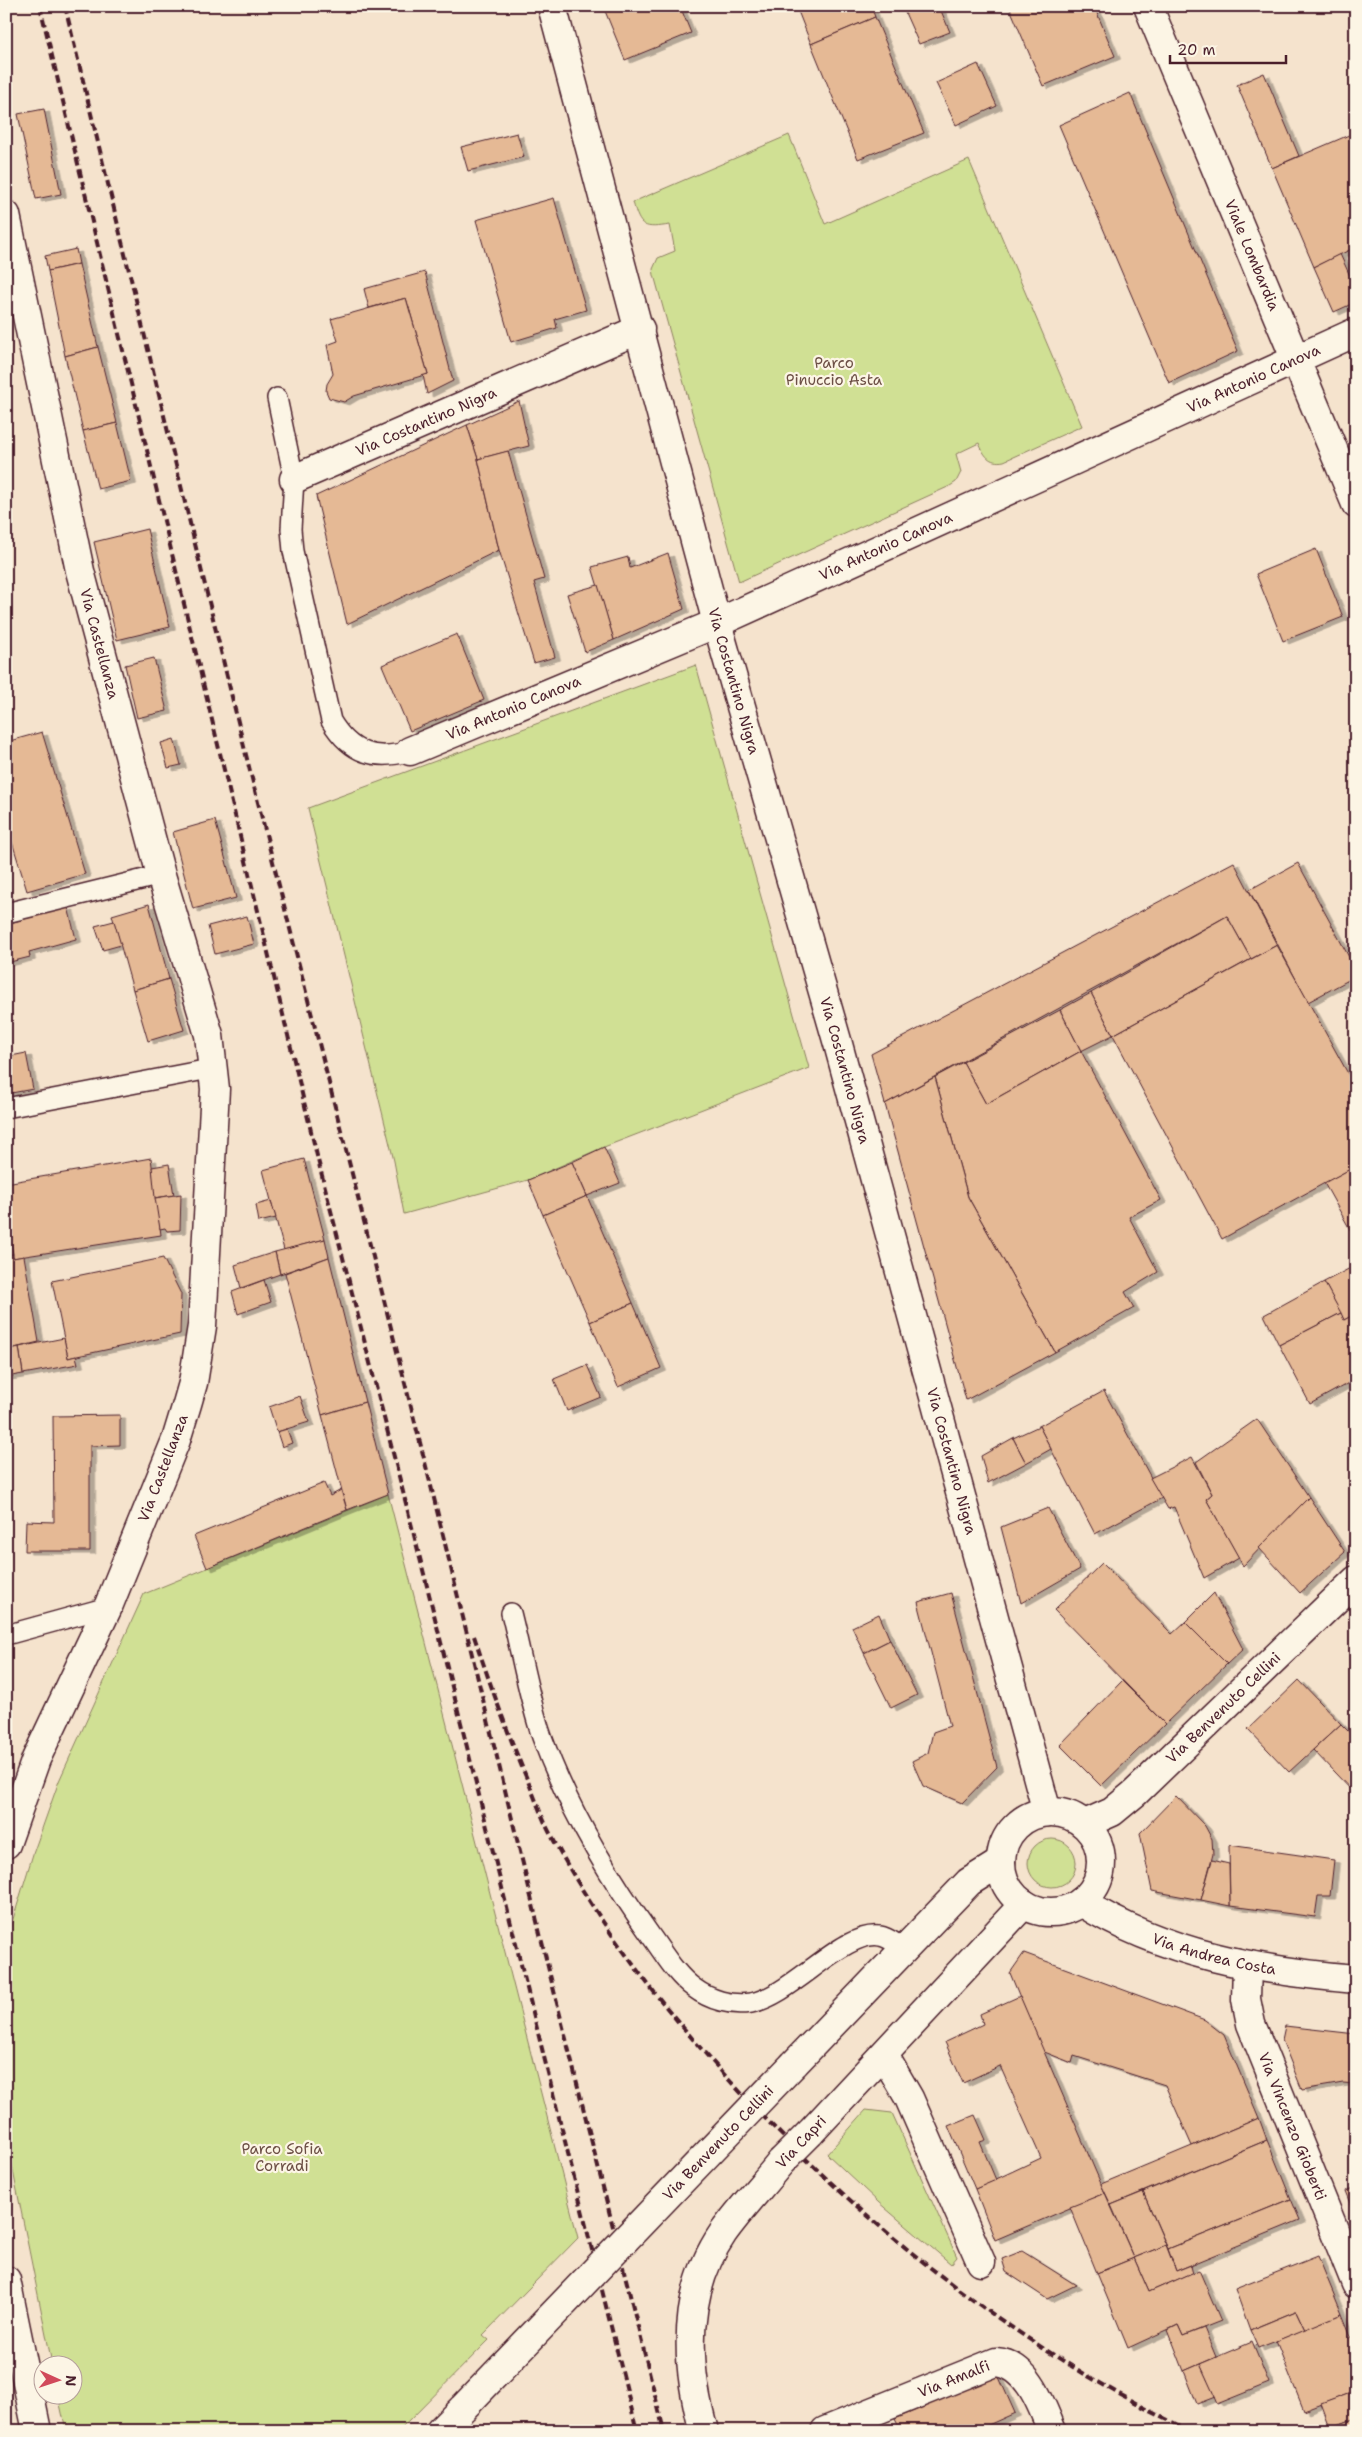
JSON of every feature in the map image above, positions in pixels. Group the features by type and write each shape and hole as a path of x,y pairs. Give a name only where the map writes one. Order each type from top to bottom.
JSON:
{"street":[{"name":"Via Costantino Nigra","path":"552,6 640,329 717,623 838,1044 1047,1812"},
{"name":"Viale Lombardia","path":"1148,6 1356,504"},
{"name":"Via Castellanza","path":"6,1844 36,1759 108,1607 176,1440 193,1384 204,1302 215,1103 214,1068 209,1035 161,875 80,571 7,225"},
{"name":"Via Costantino Nigra","path":"294,479 640,329"},
{"name":"Via Antonio Canova","path":"410,751 717,623 1356,332"},
{"name":"Via Benvenuto Cellini","path":"1085,1824 1112,1812 1135,1793 1356,1580"},
{"path":"1047,1812 1073,1817 1085,1824 1100,1848 1101,1864 1099,1878 1091,1892 1081,1902 1059,1912 1035,1910 1024,1904 1007,1886 1003,1875 1001,1862 1003,1848 1010,1834 1020,1823 1032,1816 1047,1812"},
{"name":"Via Benvenuto Cellini","path":"440,2431 794,2064 903,1948 969,1882 1001,1862"},
{"name":"Via Andrea Costa","path":"1081,1902 1132,1932 1164,1943 1247,1965 1303,1974 1356,1979"},
{"name":"Via Capri","path":"704,2431 690,2357 689,2336 694,2299 702,2274 722,2235 781,2162 884,2055 1024,1904"},
{"name":"Via Vincenzo Gioberti","path":"1247,1965 1246,1999 1251,2024 1356,2284"},
{"path":"884,2055 909,2098 981,2262"},
{"path":"6,2280 37,2431"},
{"name":"Via Amalfi","path":"825,2431 996,2362 1006,2364 1020,2374 1032,2388 1052,2431"}],"lane":[{"path":"277,398 294,479 290,529 293,550 331,721 343,737 360,752 386,756 410,751"},
{"path":"6,913 161,875"},
{"path":"6,1108 214,1068"},
{"path":"6,1635 108,1607"},
{"path":"511,1612 542,1736 560,1781 618,1889 680,1977 687,1983 708,1997 724,2002 751,2003 775,1994 840,1950 867,1936 886,1937 903,1948"}],"green space":[{"name":"Parco Pinuccio Asta","path":"789,135 825,224 969,160 1082,426 999,462 988,458 979,443 956,454 961,472 956,482 950,486 739,582 654,275 653,269 658,258 675,251 670,225 654,227 644,225 638,217 633,202"},
{"path":"696,665 809,1068 604,1147 528,1180 404,1214 394,1161 308,808"},
{"name":"Parco Sofia Corradi","path":"388,1494 578,2238 483,2335 489,2340 399,2431 66,2431 60,2404 82,2404 82,2354 50,2354 6,2136 6,1942 33,1854 59,1781 144,1594"},
{"path":"1052,1839 1061,1841 1069,1846 1074,1854 1076,1863 1074,1872 1069,1880 1061,1885 1052,1887 1043,1885 1035,1880 1030,1872 1028,1863 1030,1854 1035,1846 1043,1841"},
{"path":"866,2110 892,2113 957,2257 951,2264 878,2202 827,2154"}],"building":[{"path":"603,6 680,6 691,33 625,60"},
{"path":"796,6 871,6 875,17 811,44"},
{"path":"902,6 939,6 950,32 919,44"},
{"path":"1009,6 1094,6 1115,56 1043,86"},
{"path":"875,17 924,133 858,159 811,44"},
{"path":"978,64 997,106 956,125 936,83"},
{"path":"1264,73 1299,156 1272,168 1237,85"},
{"path":"1130,93 1238,351 1169,383 1059,125"},
{"path":"44,109 61,194 36,199 18,114"},
{"path":"1356,132 1356,247 1314,267 1272,168"},
{"path":"517,133 524,157 468,171 461,147"},
{"path":"554,198 586,310 555,319 557,328 511,342 476,220"},
{"path":"76,249 79,264 48,271 45,256"},
{"path":"1340,254 1350,276 1356,274 1356,302 1334,312 1314,267"},
{"path":"79,264 98,347 65,356 48,271"},
{"path":"425,272 453,381 427,394 423,375 428,374 406,298 369,308 364,289"},
{"path":"406,298 428,374 354,396 344,402 329,398 326,391 327,384 333,374 327,345 338,341 331,319"},
{"path":"98,347 117,423 83,431 65,356"},
{"path":"519,401 529,446 478,459 467,425"},
{"path":"117,423 131,481 98,489 83,431"},
{"path":"467,425 478,459 499,550 347,624 316,496"},
{"path":"508,451 544,579 534,582 555,657 534,663 499,550 478,459"},
{"path":"147,529 170,627 117,640 94,542"},
{"path":"1316,549 1343,617 1283,641 1256,574"},
{"path":"668,553 684,609 614,640 592,567 628,557 630,568"},
{"path":"598,585 614,640 585,652 567,594"},
{"path":"457,634 484,700 410,731 382,665"},
{"path":"154,658 167,711 137,718 125,665"},
{"path":"42,732 85,874 27,891 6,822 6,742"},
{"path":"174,739 181,765 168,768 161,743"},
{"path":"215,820 236,898 193,909 173,832"},
{"path":"1234,862 1277,945 1251,959 1227,916 885,1104 871,1054"},
{"path":"1298,863 1356,970 1356,976 1308,1002 1249,890"},
{"path":"149,904 169,979 133,990 112,915"},
{"path":"68,907 76,939 29,952 30,957 6,963 6,924"},
{"path":"247,916 254,944 215,954 208,926"},
{"path":"1227,916 1251,959 1113,1035 1091,993"},
{"path":"114,921 121,945 103,950 95,926"},
{"path":"1277,945 1356,1088 1356,1166 1222,1239 1113,1035"},
{"path":"169,979 184,1030 148,1041 133,990"},
{"path":"1091,993 1113,1035 1081,1051 1060,1010"},
{"path":"1060,1010 1081,1051 986,1104 963,1062"},
{"path":"1081,1051 1161,1200 1129,1217 1158,1272 1125,1292 1134,1308 1055,1352 968,1197 935,1077 963,1062 986,1104"},
{"path":"26,1053 33,1089 6,1094 6,1057"},
{"path":"935,1077 968,1197 1055,1352 966,1400 885,1104"},
{"path":"604,1147 620,1183 587,1196 572,1162"},
{"path":"151,1158 161,1235 13,1258 6,1218 6,1183"},
{"path":"304,1159 325,1239 284,1250 263,1170"},
{"path":"572,1162 587,1196 543,1215 528,1180"},
{"path":"169,1164 174,1195 155,1198 152,1167"},
{"path":"1356,1166 1356,1240 1324,1183"},
{"path":"181,1194 180,1230 167,1231 165,1228 160,1229 155,1198"},
{"path":"587,1196 633,1303 590,1322 543,1215"},
{"path":"271,1201 276,1218 259,1222 256,1205"},
{"path":"6,1224 13,1254 6,1255"},
{"path":"325,1239 329,1257 280,1274 275,1252"},
{"path":"275,1252 280,1274 241,1288 235,1265"},
{"path":"13,1254 13,1258 24,1256 39,1342 6,1350 6,1255"},
{"path":"329,1257 365,1402 322,1415 285,1273"},
{"path":"163,1258 181,1294 180,1334 68,1358 52,1281"},
{"path":"1356,1265 1356,1314 1344,1320 1324,1282"},
{"path":"264,1280 271,1302 238,1314 232,1292"},
{"path":"1324,1282 1341,1313 1279,1345 1264,1315"},
{"path":"633,1303 661,1368 618,1387 590,1322"},
{"path":"1341,1313 1344,1320 1355,1314 1356,1317 1356,1379 1310,1404 1279,1345"},
{"path":"64,1338 68,1358 76,1356 78,1364 23,1374 19,1347"},
{"path":"19,1347 23,1374 6,1377 6,1350"},
{"path":"587,1365 601,1397 567,1411 554,1379"},
{"path":"1104,1391 1162,1498 1095,1534 1039,1426"},
{"path":"300,1396 309,1422 277,1432 269,1407"},
{"path":"365,1402 388,1494 347,1510 322,1415"},
{"path":"120,1415 120,1445 90,1446 90,1551 25,1551 26,1521 54,1522 53,1416"},
{"path":"1257,1419 1309,1497 1243,1566 1206,1499 1212,1494 1196,1462"},
{"path":"1039,1426 1051,1449 1026,1463 1013,1438"},
{"path":"287,1429 292,1443 282,1447 277,1432"},
{"path":"1013,1438 1026,1463 988,1483 981,1456"},
{"path":"1192,1457 1212,1494 1206,1499 1239,1558 1204,1578 1174,1507 1168,1509 1150,1478"},
{"path":"324,1483 330,1496 341,1490 347,1510 207,1568 194,1536"},
{"path":"1309,1497 1345,1552 1300,1593 1259,1548"},
{"path":"1048,1508 1080,1569 1021,1603 1001,1527"},
{"path":"1102,1563 1172,1634 1185,1622 1227,1664 1165,1724 1054,1610"},
{"path":"951,1593 997,1767 962,1803 923,1786 912,1761 928,1753 933,1732 950,1726 918,1602"},
{"path":"1214,1593 1243,1649 1227,1664 1185,1622"},
{"path":"879,1614 890,1640 864,1653 852,1627"},
{"path":"890,1640 917,1695 891,1708 864,1653"},
{"path":"1299,1680 1341,1724 1289,1772 1248,1729"},
{"path":"1122,1681 1165,1724 1101,1786 1060,1745"},
{"path":"1341,1724 1356,1739 1356,1795 1313,1750"},
{"path":"1176,1796 1205,1826 1212,1839 1213,1854 1201,1900 1152,1891 1140,1833"},
{"path":"1229,1845 1334,1860 1330,1896 1318,1896 1315,1917 1230,1906"},
{"path":"1212,1860 1229,1864 1230,1906 1201,1900"},
{"path":"1024,1953 1205,2020 1224,2035 1259,2118 1192,2146 1165,2085 1074,2056 1072,2063 1042,2051 1010,1973"},
{"path":"1020,1996 1105,2193 995,2240 975,2189 1041,2158 1000,2066 963,2083 945,2042 983,2024 980,2014"},
{"path":"1285,2026 1356,2034 1356,2084 1343,2083 1302,2090 1282,2040"},
{"path":"975,2115 986,2140 980,2142 996,2180 975,2189 948,2126"},
{"path":"1259,2118 1267,2140 1111,2205 1101,2184"},
{"path":"1267,2140 1291,2199 1168,2249 1143,2192"},
{"path":"1356,2187 1356,2218 1345,2191"},
{"path":"1143,2192 1166,2245 1134,2258 1111,2205"},
{"path":"1105,2193 1134,2258 1097,2273 1070,2207"},
{"path":"1291,2199 1300,2220 1176,2271 1168,2249"},
{"path":"1166,2245 1176,2271 1191,2265 1193,2273 1149,2292 1134,2258"},
{"path":"1022,2251 1076,2285 1047,2299 1006,2272 1002,2259"},
{"path":"1318,2256 1342,2314 1305,2330 1296,2311 1250,2330 1235,2289"},
{"path":"1134,2258 1149,2292 1199,2270 1221,2321 1183,2336 1178,2325 1128,2348 1097,2273"},
{"path":"1296,2311 1305,2330 1258,2348 1250,2330"},
{"path":"1342,2314 1356,2348 1356,2391 1304,2411 1276,2341"},
{"path":"1178,2325 1183,2336 1204,2328 1216,2357 1184,2371 1168,2330"},
{"path":"1252,2342 1269,2383 1217,2404 1200,2364"},
{"path":"1200,2364 1215,2397 1197,2404 1184,2371"},
{"path":"998,2375 1015,2413 975,2431 901,2431 895,2419"},
{"path":"1356,2391 1356,2418 1330,2428 1321,2404"},
{"path":"1356,2418 1356,2431 1331,2431 1330,2428"},
{"path":"1098,2426 1107,2431 1088,2431"}],"railway":[{"path":"40,6 318,1160 424,1574 637,2431"},
{"path":"65,6 246,755 430,1482 551,1979 664,2431"},
{"path":"474,1636 508,1730 549,1831 591,1903 612,1934 657,1995 705,2054 781,2135 833,2185 944,2278 1002,2321 1063,2361 1125,2397 1190,2431"}]}
